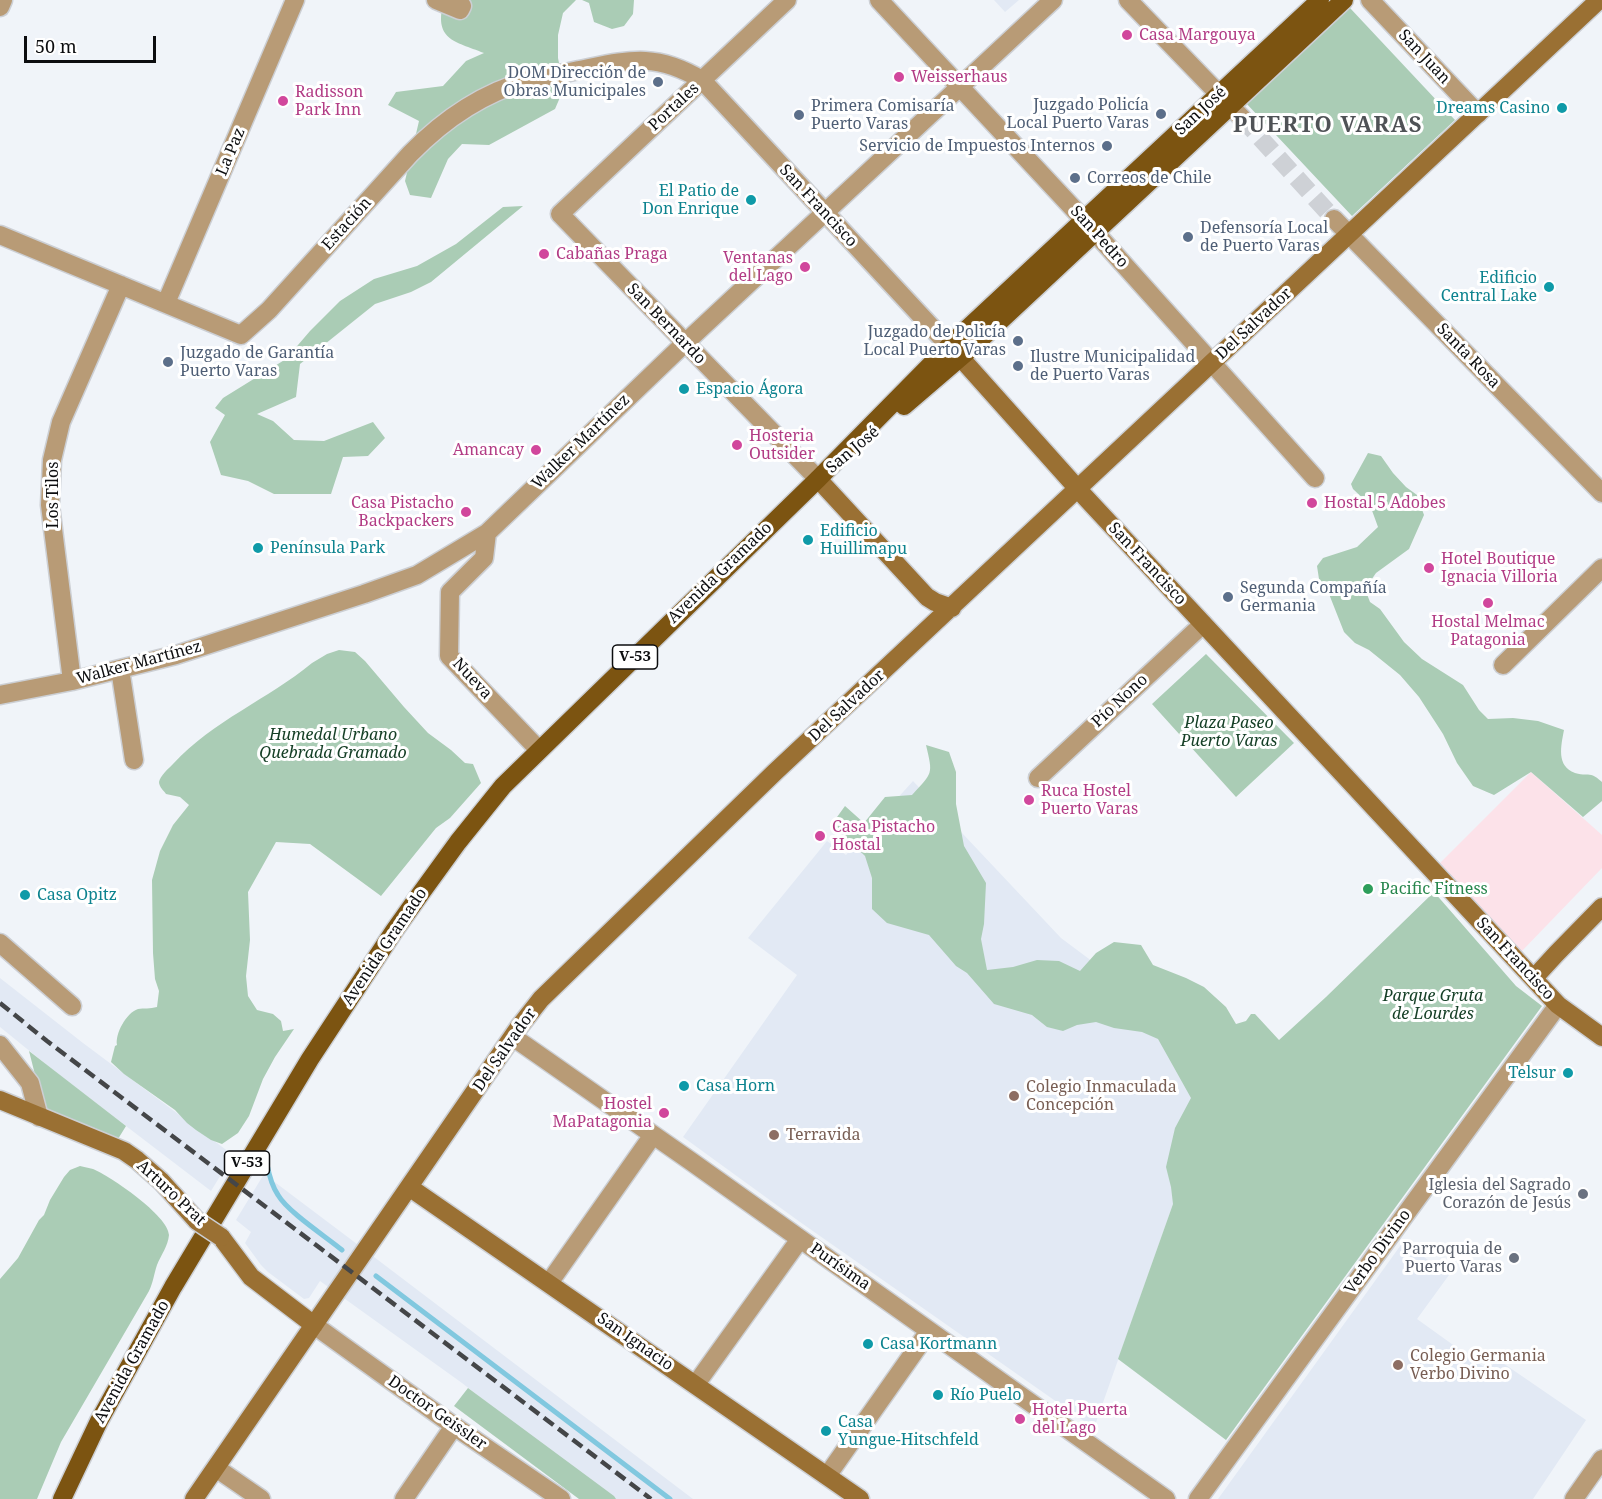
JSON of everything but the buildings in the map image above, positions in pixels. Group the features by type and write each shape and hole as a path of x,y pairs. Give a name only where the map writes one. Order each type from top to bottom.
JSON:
{"main road":[{"name":"San José","path":"1231,106 1320,0"},
{"name":"San José","path":"818,478 1089,226 1231,106 1344,0"},
{"name":"Del Salvador","path":"194,1499 541,999 776,772 1599,0"},
{"name":"San Francisco","path":"955,352 1078,490 1558,1005 1602,1037"},
{"name":"San Bernardo","path":"818,478 921,590 935,602 952,608"},
{"name":"Avenida Gramado","path":"62,1499 99,1421 173,1287 310,1059 394,931 458,842 511,777 818,478"},
{"name":"San Bernardo","path":"921,590 929,608 929,620 923,634"},
{"path":"1534,978 1602,907"},
{"name":"Arturo Prat","path":"0,1100 124,1151 137,1160 161,1181 197,1221 221,1237 251,1277 314,1325"},
{"name":"San Ignacio","path":"410,1187 860,1499"}],"street":[{"path":"0,7 3,0"},
{"name":"La Paz","path":"166,303 296,0"},
{"path":"436,0 460,10 462,6"},
{"name":"Portales","path":"560,214 787,0"},
{"name":"San Pedro","path":"879,0 1089,226 1315,478"},
{"name":"Walker Martínez","path":"0,696 176,655 364,594 417,575 487,533 685,343 1053,0"},
{"path":"1128,0 1231,106"},
{"name":"San Juan","path":"1370,0 1478,114"},
{"name":"Estación","path":"0,235 241,336 268,310 428,136 468,106 488,95 529,80 617,61 664,63 702,80"},
{"name":"San Francisco","path":"702,80 955,352"},
{"name":"San Bernardo","path":"560,214 818,478"},
{"name":"Santa Rosa","path":"1334,219 1602,493"},
{"name":"Los Tilos","path":"72,681 50,506 52,460 61,422 121,285"},
{"name":"Nueva","path":"487,533 484,558 450,592 449,656 539,750"},
{"path":"1503,665 1602,568"},
{"name":"Pío Nono","path":"1038,778 1203,624"},
{"path":"120,669 134,760"},
{"path":"0,942 72,1006"},
{"name":"Verbo Divino","path":"1198,1499 1558,1005"},
{"name":"Purísima","path":"513,1037 1166,1499"},
{"path":"0,1046 30,1083 39,1117"},
{"path":"549,1283 653,1134"},
{"path":"696,1384 800,1239"},
{"name":"Doctor Geissler","path":"314,1325 454,1426 561,1499"},
{"path":"827,1476 929,1330"},
{"path":"404,1499 454,1426"},
{"path":"1574,1499 1602,1459"},
{"path":"216,1468 261,1499"}],"shaded area":[{"path":"994,0 1019,0 1005,12"},
{"path":"1531,772 1602,835 1602,868 1521,952 1438,865"},
{"name":"Colegio Inmaculada Concepción","path":"913,781 1061,938 1224,1060 1094,1428 683,1137 797,975 748,938 827,841 846,855"},
{"path":"0,978 233,1155 211,1191 0,1027"},
{"path":"264,1174 693,1499 610,1499 462,1383 320,1281 309,1298 304,1299 268,1272 245,1243 251,1232 236,1220"},
{"name":"Colegio Germania Verbo Divino","path":"1403,1242 1449,1275 1417,1319 1488,1370 1497,1359 1586,1420 1533,1499 1218,1499"}],"green space":[{"path":"444,0 576,0 563,13 558,35 558,58 564,88 555,109 489,145 462,144 448,159 431,198 410,195 405,181 419,121 388,105 396,92 443,86 466,61 484,53 455,42 444,31 441,13"},
{"path":"582,0 634,0 633,14 624,26 612,29 594,22 589,3"},
{"path":"1350,8 1455,120 1352,216 1245,102"},
{"path":"523,206 431,282 411,292 375,304 300,364 296,397 257,414 273,421 294,440 324,441 373,422 385,438 368,456 343,457 331,494 274,494 248,481 221,475 210,442 225,415 215,408 223,398 286,359 340,301 374,279 417,266 456,244 503,207"},
{"path":"1368,453 1381,456 1393,473 1417,495 1424,515 1409,549 1376,573 1365,589 1370,602 1380,609 1404,642 1422,659 1463,685 1479,710 1488,719 1513,718 1538,721 1564,730 1561,755 1565,766 1575,773 1591,775 1602,782 1602,801 1583,817 1531,772 1494,795 1473,786 1419,697 1400,675 1369,650 1355,643 1344,632 1329,594 1319,579 1317,566 1323,558 1357,547 1378,527 1370,505 1353,489 1351,484"},
{"name":"Humedal Urbano Quebrada Gramado","path":"339,650 355,652 365,661 428,733 465,763 473,764 481,783 450,818 436,828 381,896 310,844 276,842 248,892 250,940 246,976 248,996 257,1010 273,1014 281,1021 283,1031 294,1029 263,1079 249,1116 238,1133 222,1144 196,1130 175,1110 111,1062 120,1030 129,1015 138,1009 157,1007 159,991 155,979 153,953 152,880 160,851 173,825 189,805 180,797 166,794 159,782 169,768 189,749 223,722 312,663"},
{"name":"Plaza Paseo Puerto Varas","path":"1206,654 1294,743 1236,797 1152,704"},
{"name":"Parque Gruta de Lourdes","path":"926,745 949,752 956,772 956,804 964,846 986,883 981,939 987,970 1013,967 1037,960 1059,961 1080,971 1096,953 1114,942 1141,945 1153,965 1204,987 1226,1007 1236,1024 1246,1021 1251,1014 1255,1014 1279,1040 1434,892 1516,986 1542,1006 1226,1440 1118,1359 1173,1204 1166,1167 1175,1128 1191,1098 1158,1039 1142,1032 1114,1028 1096,1022 1077,1025 1063,1031 1047,1027 1032,1015 994,1004 929,935 887,923 872,909 872,878 865,856 832,824 845,806 864,823 885,797 912,795 930,773"},
{"path":"29,1051 126,1126 118,1139 44,1110"},
{"path":"80,1166 93,1169 125,1188 160,1218 169,1235 149,1291 61,1442 37,1499 0,1499 0,1279 18,1258 64,1177 70,1170"},
{"path":"468,1388 616,1499 579,1499 454,1406"}],"waterway":[{"path":"267,1164 272,1184 283,1202 342,1250"},
{"path":"376,1276 670,1499"}],"tunnel":[{"path":"1242,118 1334,219"}],"railway":[{"path":"0,1003 651,1499"}],"place":[{"name":"Casa Margouya","path":"1127,35"},
{"name":"Weisserhaus","path":"899,77"},
{"name":"DOM Dirección de Obras Municipales","path":"658,82"},
{"name":"Radisson Park Inn","path":"283,101"},
{"name":"Dreams Casino","path":"1562,108"},
{"name":"Juzgado Policía Local Puerto Varas","path":"1161,114"},
{"name":"Primera Comisaría Puerto Varas","path":"799,115"},
{"name":"Servicio de Impuestos Internos","path":"1107,146"},
{"name":"Correos de Chile","path":"1075,178"},
{"name":"El Patio de Don Enrique","path":"751,200"},
{"name":"Defensoría Local de Puerto Varas","path":"1188,237"},
{"name":"Cabañas Praga","path":"544,254"},
{"name":"Ventanas del Lago","path":"805,267"},
{"name":"Edificio Central Lake","path":"1549,287"},
{"name":"Juzgado de Policía Local Puerto Varas","path":"1018,341"},
{"name":"Juzgado de Garantía Puerto Varas","path":"168,362"},
{"name":"Ilustre Municipalidad de Puerto Varas","path":"1018,366"},
{"name":"Espacio Ágora","path":"684,389"},
{"name":"Hosteria Outsider","path":"737,445"},
{"name":"Amancay","path":"536,450"},
{"name":"Hostal 5 Adobes","path":"1312,503"},
{"name":"Casa Pistacho Backpackers","path":"466,512"},
{"name":"Edificio Huillimapu","path":"808,540"},
{"name":"Península Park","path":"258,548"},
{"name":"Hotel Boutique Ignacia Villoria","path":"1429,568"},
{"name":"Segunda Compañía Germania","path":"1228,597"},
{"name":"Hostal Melmac Patagonia","path":"1488,603"},
{"name":"Ruca Hostel Puerto Varas","path":"1029,800"},
{"name":"Casa Pistacho Hostal","path":"820,836"},
{"name":"Pacific Fitness","path":"1368,889"},
{"name":"Casa Opitz","path":"25,895"},
{"name":"Telsur","path":"1568,1073"},
{"name":"Casa Horn","path":"684,1086"},
{"name":"Colegio Inmaculada Concepción","path":"1014,1096"},
{"name":"Hostel MaPatagonia","path":"664,1113"},
{"name":"Terravida","path":"774,1135"},
{"name":"Iglesia del Sagrado Corazón de Jesús","path":"1583,1194"},
{"name":"Parroquia de Puerto Varas","path":"1514,1258"},
{"name":"Casa Kortmann","path":"868,1344"},
{"name":"Colegio Germania Verbo Divino","path":"1398,1365"},
{"name":"Río Puelo","path":"938,1395"},
{"name":"Hotel Puerta del Lago","path":"1020,1419"},
{"name":"Casa Yungue-Hitschfeld","path":"826,1431"}],"district":[{"name":"PUERTO VARAS","path":"1328,126"}]}
